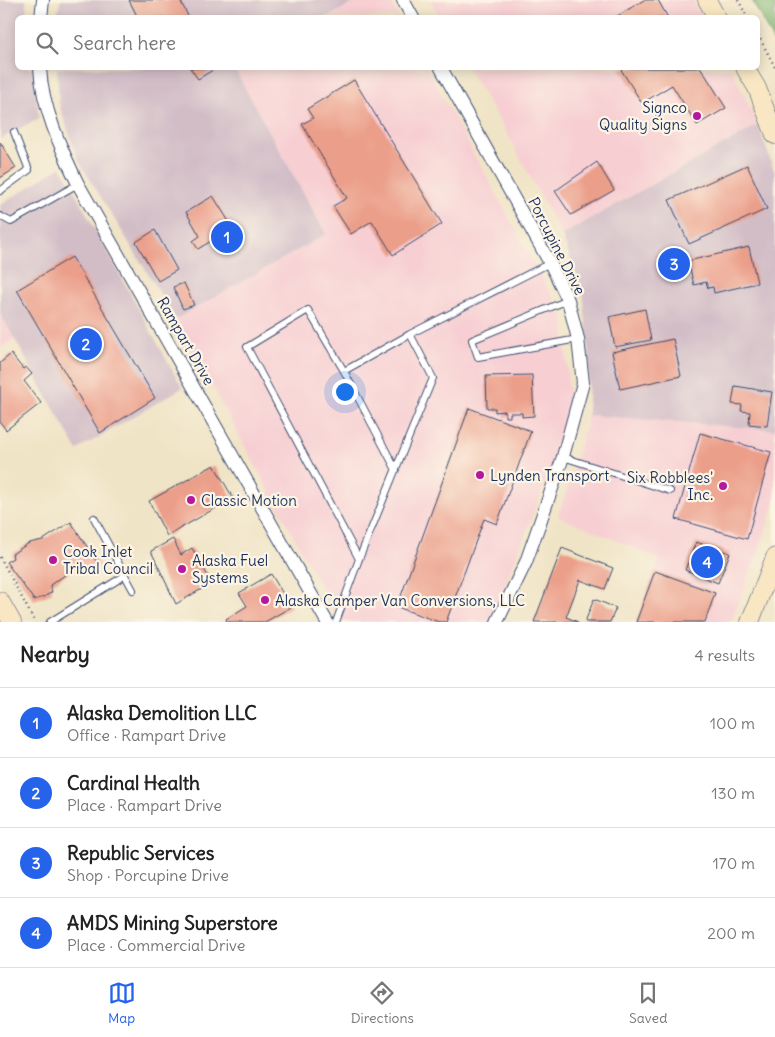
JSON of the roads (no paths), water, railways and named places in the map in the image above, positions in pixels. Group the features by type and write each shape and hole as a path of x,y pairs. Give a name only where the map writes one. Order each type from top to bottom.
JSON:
{"main road":[{"path":"708,0 716,15"},
{"path":"746,70 757,88 775,135"},
{"path":"750,622 775,558"},
{"path":"1,604 12,622"}],"street":[{"path":"41,15 43,0"},
{"path":"404,0 412,15"},
{"name":"Rampart Drive","path":"40,70 49,112 78,184 327,622"},
{"name":"Porcupine Drive","path":"442,70 550,263 568,300 578,339 583,383 563,457 526,562 498,622"}],"lane":[{"path":"0,191 29,170 14,132"},
{"path":"0,216 11,222 78,184"},
{"path":"344,371 410,334 550,263"},
{"path":"568,300 472,340 478,357 578,339"},
{"path":"359,559 247,347 308,310 344,371 396,470"},
{"path":"336,622 359,559 433,378 410,334"},
{"path":"563,457 670,491"},
{"path":"94,518 133,590"},
{"path":"50,622 124,576"}],"place":[{"name":"Signco Quality Signs","path":"697,116"},
{"name":"Alaska Demolition LLC","path":"227,237"},
{"name":"Republic Services","path":"674,264"},
{"name":"Cardinal Health","path":"86,344"},
{"name":"Lynden Transport","path":"480,475"},
{"name":"Six Robblees' Inc.","path":"723,486"},
{"name":"Classic Motion","path":"191,500"},
{"name":"Cook Inlet Tribal Council","path":"53,560"},
{"name":"AMDS Mining Superstore","path":"707,562"},
{"name":"Alaska Fuel Systems","path":"182,569"},
{"name":"Alaska Camper Van Conversions, LLC","path":"265,600"}]}
